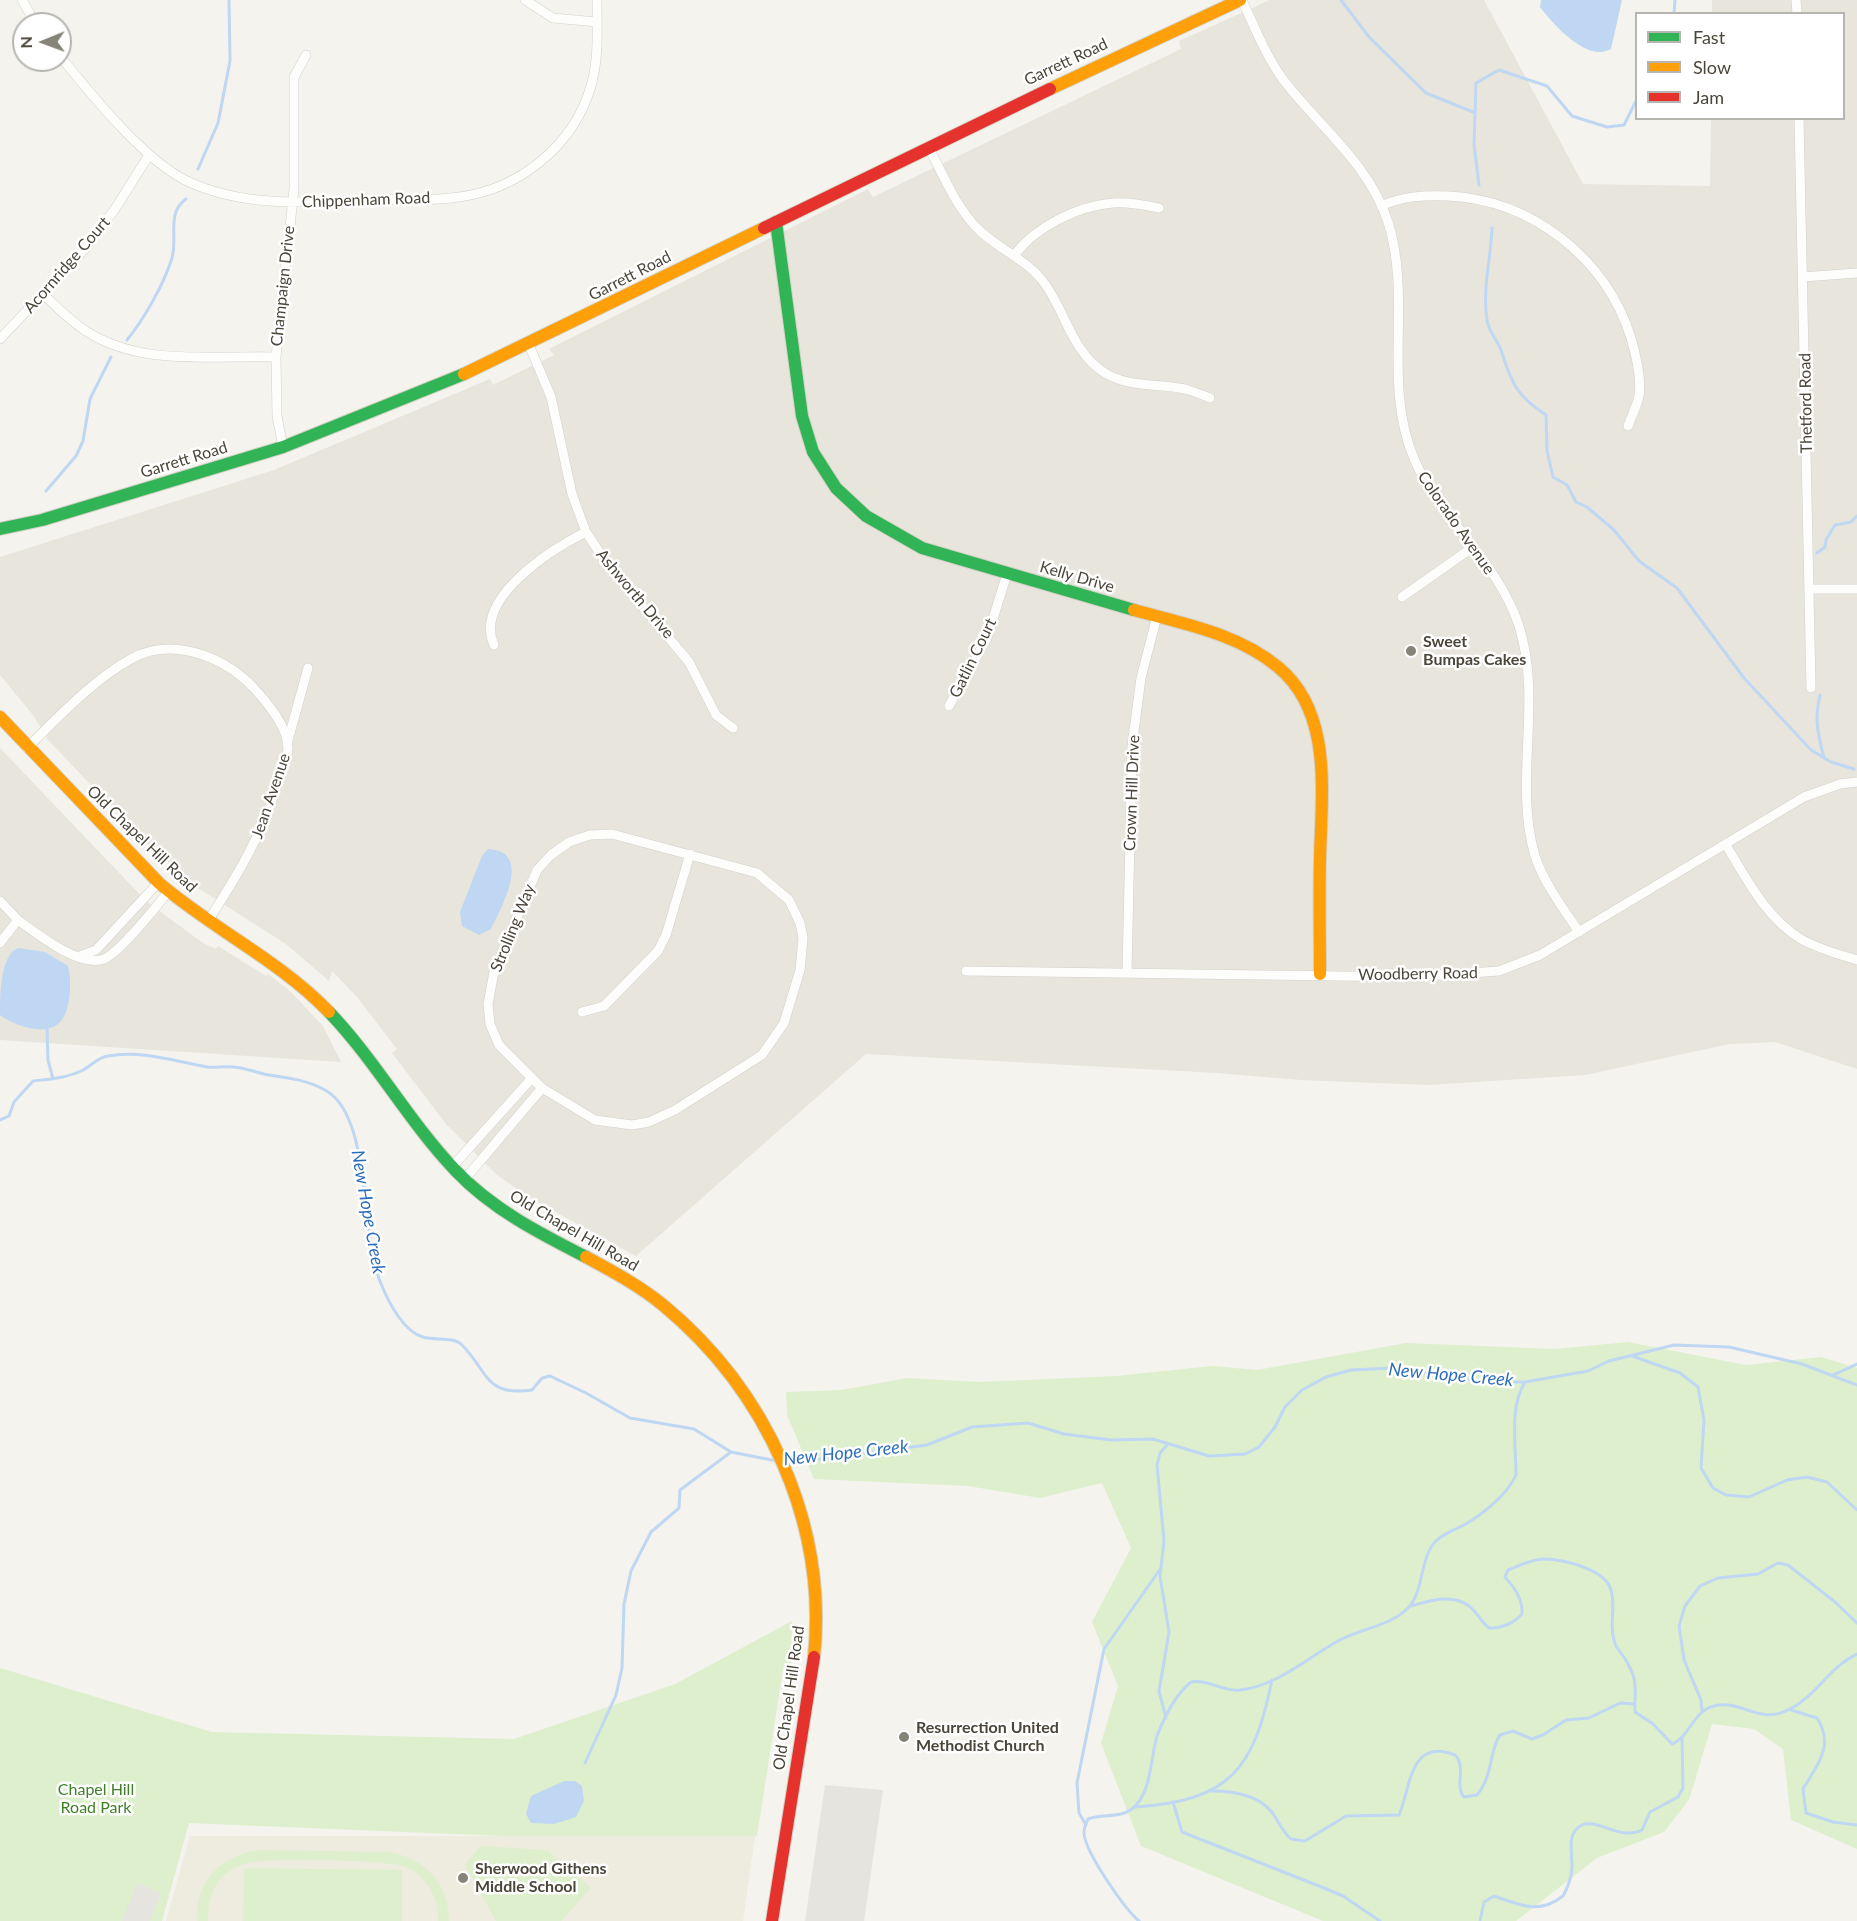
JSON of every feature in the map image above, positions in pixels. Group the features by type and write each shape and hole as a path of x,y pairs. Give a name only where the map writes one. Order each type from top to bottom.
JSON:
{"street":[{"path":"525,0 553,18 597,21"},
{"name":"Chippenham Road","path":"72,71 149,155 175,174 212,191 251,199 292,202 458,198 492,189 534,167 554,150 584,107 595,63 597,0"},
{"name":"Garrett Road","path":"0,538 6,529 283,447 395,405 529,345 929,147 1241,0"},
{"name":"Colorado Avenue","path":"1241,0 1275,68 1356,163 1382,206 1396,261 1396,378 1402,423 1419,469 1504,594 1519,624 1528,667 1530,833 1542,872 1579,932"},
{"name":"Champaign Drive","path":"283,447 277,416 276,357 292,202 294,77 306,55"},
{"name":"Thetford Road","path":"1799,120 1811,688"},
{"path":"929,147 952,194 977,229 1015,254 1048,288 1072,338 1086,357 1104,372 1132,383 1184,389 1210,398"},
{"name":"Acornridge Court","path":"0,339 44,295 102,228 149,155"},
{"path":"1382,206 1422,196 1460,197 1489,202 1539,222 1578,252 1598,274 1614,297 1634,347 1639,396 1628,426"},
{"path":"1015,254 1033,234 1094,207 1124,203 1159,208"},
{"name":"Kelly Drive","path":"776,222 798,391 807,437 819,464 867,517 885,531 941,556 1157,616 1238,642 1292,681 1302,696 1317,736 1322,779 1320,974"},
{"path":"1803,277 1857,273"},
{"path":"44,295 88,332 128,350 170,356 276,357"},
{"name":"Ashworth Drive","path":"529,345 551,397 572,494 586,532 607,564 684,655 716,715 733,728"},
{"path":"494,645 490,624 513,584 541,558 586,532"},
{"path":"1402,597 1473,547"},
{"name":"Gatlin Court","path":"949,706 987,638 1007,574"},
{"path":"1810,589 1857,590"},
{"name":"Crown Hill Drive","path":"1127,972 1132,746 1141,678 1157,616"},
{"name":"Jean Avenue","path":"27,748 72,705 130,659 167,650 188,651 216,659 240,675 260,695 282,726 288,748 267,818 241,870 208,921"},
{"path":"287,744 309,668"},
{"name":"Old Chapel Hill Road","path":"0,717 27,748 168,892 208,921 267,958 312,994 452,1167 494,1204 623,1278 660,1304 690,1329 724,1365 766,1426 799,1500 813,1564 816,1638 772,1921"},
{"name":"Woodberry Road","path":"966,971 1412,977 1480,974 1526,962 1804,797 1840,784 1857,782"},
{"name":"Strolling Way","path":"600,834 623,835 690,854 757,873 779,889 795,911 803,938 802,954 790,1003 777,1036 753,1063 675,1110 649,1122 619,1125 595,1120 542,1088 499,1045 490,1024 488,1004 494,972 537,870 551,855 569,842 600,834"},
{"path":"1726,845 1747,881 1783,925 1813,945 1857,960"},
{"path":"582,1012 604,1006 658,951 666,935 690,854"},
{"path":"79,956 96,950 158,883"},
{"path":"0,901 18,920 64,951 93,961 108,957 168,892"},
{"path":"0,943 18,920"},
{"path":"452,1167 532,1078"},
{"path":"465,1179 542,1088"},
{"path":"491,1123 504,1133"}],"shaded area":[{"path":"1270,0 1484,0 1583,184 1710,186 1711,120 1845,120 1845,12 1712,12 1712,0 1857,0 1857,1069 1775,1042 1730,1044 1585,1075 1428,1085 1301,1080 1217,1073 866,1054 636,1256 530,1198 497,1175 446,1124 392,1053 397,1049 357,997 332,971 329,981 286,944 198,888 150,847 48,740 33,715 0,675 0,557 274,470 490,379 493,385 554,355 549,349 868,189 873,197 1181,49 1179,41"},
{"path":"0,748 146,901 203,943 216,949 218,946 266,976 268,974 290,991 323,1026 341,1062 0,1040"},
{"path":"825,1785 883,1790 864,1921 805,1921"},
{"name":"Sherwood Githens Middle School","path":"190,1836 755,1836 743,1921 166,1921"},
{"path":"137,1883 161,1893 150,1921 122,1921"}],"green space":[{"path":"1628,1342 1746,1365 1821,1357 1857,1368 1857,1849 1791,1820 1783,1749 1754,1729 1712,1724 1689,1800 1664,1832 1597,1858 1516,1921 1323,1921 1141,1846 1101,1743 1118,1686 1092,1622 1131,1548 1102,1483 1040,1498 968,1486 814,1479 787,1415 786,1392 841,1390 907,1378 979,1382 1116,1376 1212,1366 1257,1370 1406,1343 1555,1349"},
{"name":"Chapel Hill Road Park","path":"792,1621 791,1664 784,1663 757,1836 501,1836 189,1823 162,1921 0,1921 0,1668 212,1732 514,1739 675,1684"},
{"path":"480,1846 547,1850 591,1888 561,1921 496,1921 465,1865"},
{"path":"260,1850 389,1852 402,1855 424,1867 440,1884 445,1895 449,1921 438,1921 437,1905 431,1890 415,1872 408,1868 381,1863 314,1860 262,1861 235,1868 216,1886 209,1906 208,1921 197,1921 201,1894 213,1872 233,1858"},
{"path":"244,1868 402,1870 402,1921 243,1921"}],"water":[{"path":"1541,0 1622,0 1611,49 1602,52 1592,51 1571,40 1540,7"},
{"path":"488,849 502,852 509,859 512,869 502,908 491,929 479,935 462,926 460,912 482,856"},
{"path":"18,948 45,952 68,966 70,988 66,1013 58,1024 52,1027 28,1028 0,1015 4,967 12,952"},
{"path":"564,1781 575,1781 582,1786 584,1801 576,1817 554,1824 531,1823 526,1814 531,1796"}],"waterway":[{"path":"198,169 218,123 230,61 229,0"},
{"path":"1341,0 1369,37 1426,93 1473,112"},
{"path":"1674,12 1675,0"},
{"path":"1479,185 1474,144 1476,83 1499,70 1547,86 1572,116 1607,127 1624,125 1635,103"},
{"path":"127,340 153,301 164,279 174,250 174,218 176,211 186,199"},
{"path":"1492,228 1486,285 1488,325 1517,388 1528,402 1546,415 1547,451 1553,477 1567,485 1576,502 1587,507 1614,530 1639,561 1677,588 1744,678 1811,750 1831,762 1854,769"},
{"path":"46,491 76,456 83,441 90,399 111,357"},
{"path":"1817,553 1825,547 1826,540 1835,525 1851,522 1857,516"},
{"path":"1820,695 1817,726 1824,758"},
{"path":"47,1027 48,1060 53,1079"},
{"name":"New Hope Creek","path":"0,1120 9,1116 14,1102 33,1081 69,1075 104,1057 121,1055 158,1057 207,1067 238,1068 298,1080 325,1090 340,1104 351,1125 363,1179 375,1265 382,1286 398,1316 416,1334 458,1342 471,1355 489,1380 505,1390 532,1390 542,1378 550,1376 630,1418 694,1429 731,1452 777,1461"},
{"name":"New Hope Creek","path":"787,1460 812,1460 927,1445 972,1427 1028,1423 1064,1434 1111,1440 1153,1439 1209,1456 1245,1454 1259,1447 1275,1427 1285,1407 1302,1390 1326,1377 1351,1370 1394,1368 1486,1382 1525,1382 1588,1371 1609,1361 1674,1345 1729,1347 1802,1364 1857,1385"},
{"path":"1632,1356 1680,1373 1698,1387 1704,1420 1701,1468 1713,1488 1726,1495 1749,1497 1787,1480 1807,1477 1827,1482 1857,1510"},
{"path":"1833,1375 1857,1364"},
{"path":"1139,1921 1115,1892 1091,1853 1084,1833 1088,1819 1121,1814 1132,1809 1139,1802 1147,1785 1160,1729 1175,1700 1191,1682 1203,1682 1234,1690 1267,1683 1338,1641 1393,1619 1408,1608 1417,1592 1427,1556 1436,1541 1486,1510 1501,1497 1516,1475 1515,1415 1520,1392 1525,1382"},
{"path":"1166,1718 1159,1691 1169,1632 1160,1576 1164,1541 1157,1465 1160,1453 1168,1444"},
{"path":"585,1763 616,1695 622,1668 624,1604 631,1571 651,1532 679,1508 680,1490 731,1452"},
{"path":"1411,1606 1440,1599 1455,1600 1469,1606 1489,1628 1498,1628 1511,1623 1522,1614 1515,1589 1505,1577 1508,1570 1530,1561 1543,1559 1572,1563 1592,1571 1601,1576 1611,1590 1613,1634 1616,1647 1634,1677 1635,1712 1653,1724 1672,1744 1679,1740 1703,1711 1710,1707 1728,1705 1770,1715 1790,1709 1808,1696 1839,1666 1857,1654"},
{"path":"1702,1710 1701,1700 1684,1660 1679,1626 1685,1606 1700,1586 1718,1578 1758,1574 1778,1563 1788,1565 1835,1602 1857,1623"},
{"path":"1086,1825 1079,1813 1077,1783 1104,1649 1161,1568"},
{"path":"1135,1807 1194,1797 1215,1788 1232,1775 1246,1758 1256,1737 1272,1680"},
{"path":"1212,1791 1236,1793 1259,1801 1271,1811 1291,1839 1305,1841 1346,1816 1399,1815 1414,1768 1420,1759 1429,1753 1440,1751 1455,1755 1460,1765 1461,1793 1464,1797 1477,1795 1486,1779 1500,1735 1513,1731 1532,1739 1543,1735 1566,1720 1589,1718 1620,1703 1634,1704"},
{"path":"1791,1710 1817,1718 1824,1738 1822,1755 1803,1789 1806,1813 1833,1822 1857,1825"},
{"path":"1480,1921 1484,1902 1494,1896 1521,1905 1537,1907 1554,1902 1563,1896 1572,1873 1573,1833 1582,1825 1595,1824 1625,1833 1642,1830 1650,1812 1678,1797 1683,1788 1682,1738"},
{"path":"1173,1802 1182,1832 1343,1896 1380,1921"}],"traffic: fast":[{"path":"776,222 802,416 813,452 836,488 866,516 922,548 1134,610"},
{"path":"0,529 42,520 283,447 464,374"},
{"path":"329,1012 362,1051 439,1152 470,1185 517,1219 586,1257"}],"traffic: slow":[{"path":"1050,89 1240,0"},
{"path":"464,374 764,228"},
{"path":"1134,610 1209,631 1262,655 1278,667 1296,686 1308,708 1316,731 1322,783 1320,974"},
{"path":"0,717 159,883 202,916 268,961 310,993 329,1012"},
{"path":"586,1257 626,1279 654,1298 700,1339 732,1377 760,1418 782,1463 800,1509 811,1557 816,1607 814,1657"}],"traffic: jam":[{"path":"764,228 1050,89"},
{"path":"772,1921 814,1657"}],"place":[{"name":"Sweet Bumpas Cakes","path":"1411,651"},
{"name":"Resurrection United Methodist Church","path":"904,1737"},
{"name":"Sherwood Githens Middle School","path":"463,1878"}]}
